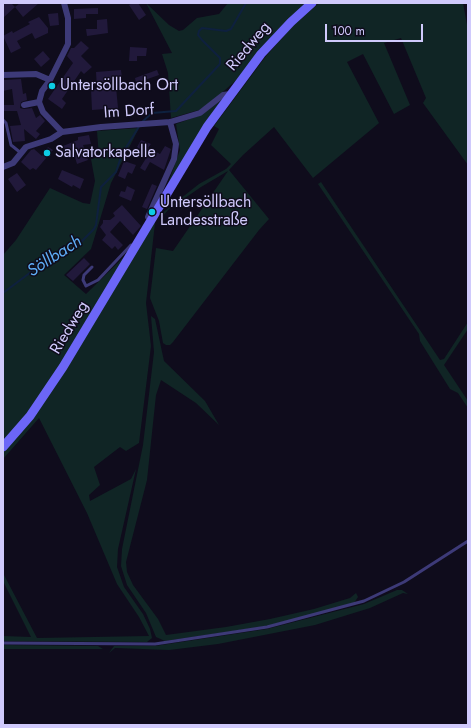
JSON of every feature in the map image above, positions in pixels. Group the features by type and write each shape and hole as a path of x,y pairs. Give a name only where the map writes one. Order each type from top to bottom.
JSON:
{"main road":[{"name":"Riedweg","path":"3,447 30,416 64,367 207,127 230,94 271,42 312,3"}],"street":[{"path":"3,167 13,163 21,153 33,144 51,140 62,132 43,112 39,102 42,91 50,80 69,38 68,18 64,3"},
{"path":"3,74 36,74 50,80"},
{"name":"Im Dorf","path":"62,132 135,124 170,122 200,113 223,95 230,94"},
{"path":"24,105 39,102"},
{"name":"Riedweg","path":"153,219 148,217 174,159 176,144 170,122"}],"lane":[{"path":"3,120 6,123 11,144 21,153"},
{"path":"92,267 84,275 83,280 86,286 98,280 131,244 136,246"},
{"path":"3,643 155,644 267,628 364,601 404,582 468,541"}],"green space":[{"path":"146,3 169,25 179,31 183,30 197,18 219,14 228,3 308,3 240,77 210,103 199,110 171,118 168,73 162,54 172,53"},
{"path":"319,3 463,3 468,30 468,165 423,103 426,98 401,38 384,43 410,105 394,114 363,54 347,62 379,123 313,178 274,127 243,155 229,170 269,219 173,342 170,345 166,345 163,343 159,321 150,298 156,248 173,251 228,171 169,209 162,217 161,214 199,184 226,169 231,164 211,145 219,129 214,126 266,56 294,25"},
{"path":"222,100 165,192 180,150 176,124 201,115"},
{"path":"139,128 111,183 91,249 64,275 86,294 132,249 60,366 28,414 3,442 3,255 16,240 50,188 83,203 90,204 95,181 91,159 99,157 97,131"},
{"path":"321,182 440,360 444,359 468,322 468,329 444,365 468,401 468,408 458,393 450,389 420,341 419,334 318,184"},
{"path":"154,223 146,303 151,346 139,443 126,451 120,447 94,467 100,485 89,495 90,501 131,479 136,469 118,549 117,567 124,587 143,614 150,629 152,638 147,642 3,641 3,636 31,637 3,581 3,573 37,638 149,636 139,617 117,584 87,513 39,418 3,459 3,451"},
{"path":"151,316 155,319 164,361 205,401 219,425 196,403 161,380 156,395 147,480 126,562 127,572 133,585 158,619 166,635 226,627 270,619 314,609 350,598 356,593 358,597 354,603 267,626 165,641 156,637 146,613 127,585 121,566 122,549 143,445 154,352"},
{"path":"397,590 402,590 408,594 403,593 370,608 315,625 218,644 169,650 115,648 109,653 114,646 155,646 267,629 364,604"},
{"path":"3,645 98,646 103,649 3,649"}],"building":[{"path":"3,3 11,3 15,7 3,18"},
{"path":"20,3 39,3 23,17 15,7"},
{"path":"132,3 138,3 146,15 139,20 129,5"},
{"path":"98,8 98,14 86,14 86,18 74,19 74,9"},
{"path":"58,13 59,25 50,26 48,14"},
{"path":"39,17 48,28 48,33 35,39 32,33 17,41 21,48 11,53 3,36 12,31 13,33 30,24 28,22"},
{"path":"107,19 108,33 87,36 86,29 97,29 97,20"},
{"path":"81,41 89,48 81,56 92,67 84,74 81,71 62,99 66,103 62,109 48,99 73,63 67,56 71,48 74,48"},
{"path":"130,47 147,48 146,56 137,56 137,61 129,61"},
{"path":"43,51 50,59 41,67 34,59"},
{"path":"121,70 123,87 116,87 118,108 92,110 91,89 97,89 96,72"},
{"path":"157,70 159,75 136,83 135,78"},
{"path":"21,79 23,94 26,93 27,100 21,102 20,108 32,108 36,118 40,115 45,121 36,131 40,134 36,139 24,129 25,141 13,142 10,126 21,125 17,111 3,111 3,105 14,105 12,89 3,91 3,80"},
{"path":"89,135 91,144 83,145 88,160 77,164 74,154 67,156 63,146 78,140 78,137"},
{"path":"141,140 151,144 148,148 160,154 165,146 171,149 164,170 150,162 145,171 140,168 148,155 137,147"},
{"path":"48,147 53,150 36,170 33,168 30,170 21,162 31,150 34,149 42,156"},
{"path":"124,161 136,165 132,174 128,172 125,179 118,176"},
{"path":"62,170 84,179 80,189 73,185 72,187 58,179"},
{"path":"17,173 26,185 17,192 8,179"},
{"path":"152,184 157,186 147,209 142,207"},
{"path":"127,186 135,190 131,201 119,196 121,191 125,192"},
{"path":"122,205 141,226 133,235 120,221 110,232 123,245 118,250 115,246 112,249 102,240 106,235 100,227 103,220 110,220 115,216 113,213"},
{"path":"84,258 90,264 73,281 66,275"}],"waterway":[{"name":"Söllbach","path":"142,122 152,113 176,111 220,64 220,58 198,35 199,31 202,28 226,31 231,29 246,3"},
{"name":"Söllbach","path":"3,293 31,272 77,246 94,229 96,225 101,187 116,172 122,154 140,125"}],"place":[{"name":"Untersöllbach Ort","path":"52,86"},
{"name":"Salvatorkapelle","path":"47,153"},
{"name":"Untersöllbach Landesstraße","path":"152,212"}]}
